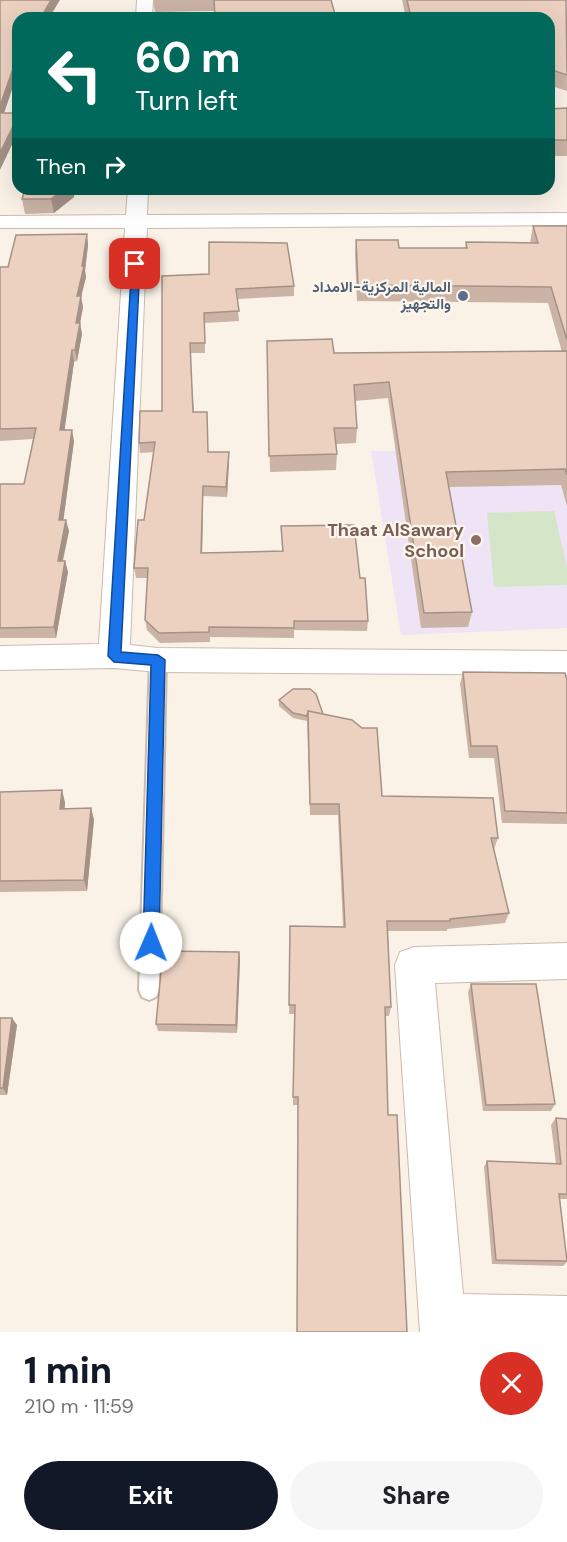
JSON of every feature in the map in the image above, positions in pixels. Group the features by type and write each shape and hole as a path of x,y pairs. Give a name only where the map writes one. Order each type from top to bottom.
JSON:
{"street":[{"path":"114,656 138,195"},
{"path":"0,222 567,219"},
{"path":"0,658 114,656 158,660 567,663"},
{"path":"567,961 414,965 442,1325 567,1319"}],"lane":[{"path":"149,990 158,660"}],"shaded area":[{"name":"Thaat AlSawary School","path":"371,451 567,452 567,628 401,635"}],"green space":[{"path":"554,511 567,567 567,585 494,587 487,513"}],"building":[{"path":"0,0 51,0 44,12 12,12 12,72 0,106"},
{"path":"214,0 331,0 334,12 215,12"},
{"path":"407,0 566,0 567,75 555,71 555,12 410,12"},
{"path":"567,108 567,140 555,140 555,109"},
{"path":"0,113 12,113 12,128 0,153"},
{"path":"23,195 56,195 51,199 22,199"},
{"path":"533,226 567,226 567,340 551,287 358,285 356,240 398,240 399,248 467,248 466,242 538,243"},
{"path":"87,234 82,266 84,266 77,296 81,296 76,323 80,323 75,350 72,350 60,430 72,430 59,520 66,520 58,561 65,561 54,627 0,628 0,484 24,484 36,428 0,429 0,267 8,267 16,235"},
{"path":"209,242 287,243 294,286 236,289 239,311 204,313 205,343 190,343 193,412 207,412 208,452 229,452 226,487 203,486 201,553 283,551 281,526 354,525 360,578 365,578 368,621 294,621 294,628 209,627 209,632 159,633 145,620 148,568 134,568 138,520 144,520 155,442 139,443 140,411 162,411 162,276 209,274"},
{"path":"332,339 334,353 567,351 567,475 565,469 446,472 472,612 424,613 389,382 354,385 357,428 334,428 337,454 269,456 267,341"},
{"path":"463,672 565,673 567,680 567,813 505,811 497,746 471,746"},
{"path":"293,689 310,689 316,694 323,714 308,711 307,716 293,713 279,700"},
{"path":"308,711 352,720 362,728 377,728 382,796 493,798 498,838 491,838 509,913 450,919 450,921 387,921 391,1007 385,1007 388,1115 397,1115 407,1332 297,1332 298,1097 293,1097 295,1005 289,1005 290,926 345,927 339,804 310,804"},
{"path":"62,790 60,809 91,808 84,880 0,881 0,792"},
{"path":"163,951 239,952 236,1025 156,1024"},
{"path":"471,984 536,984 555,1104 486,1105"},
{"path":"0,1018 12,1018 3,1088 0,1088"},
{"path":"556,1118 567,1119 567,1194 559,1194 567,1261 496,1260 487,1161 561,1164"}],"place":[{"name":"المالية المركزية-الامداد والتجهيز","path":"463,296"},
{"name":"Thaat AlSawary School","path":"476,540"}],"route":[{"path":"135,264 114,656 158,660 151,943"}]}
